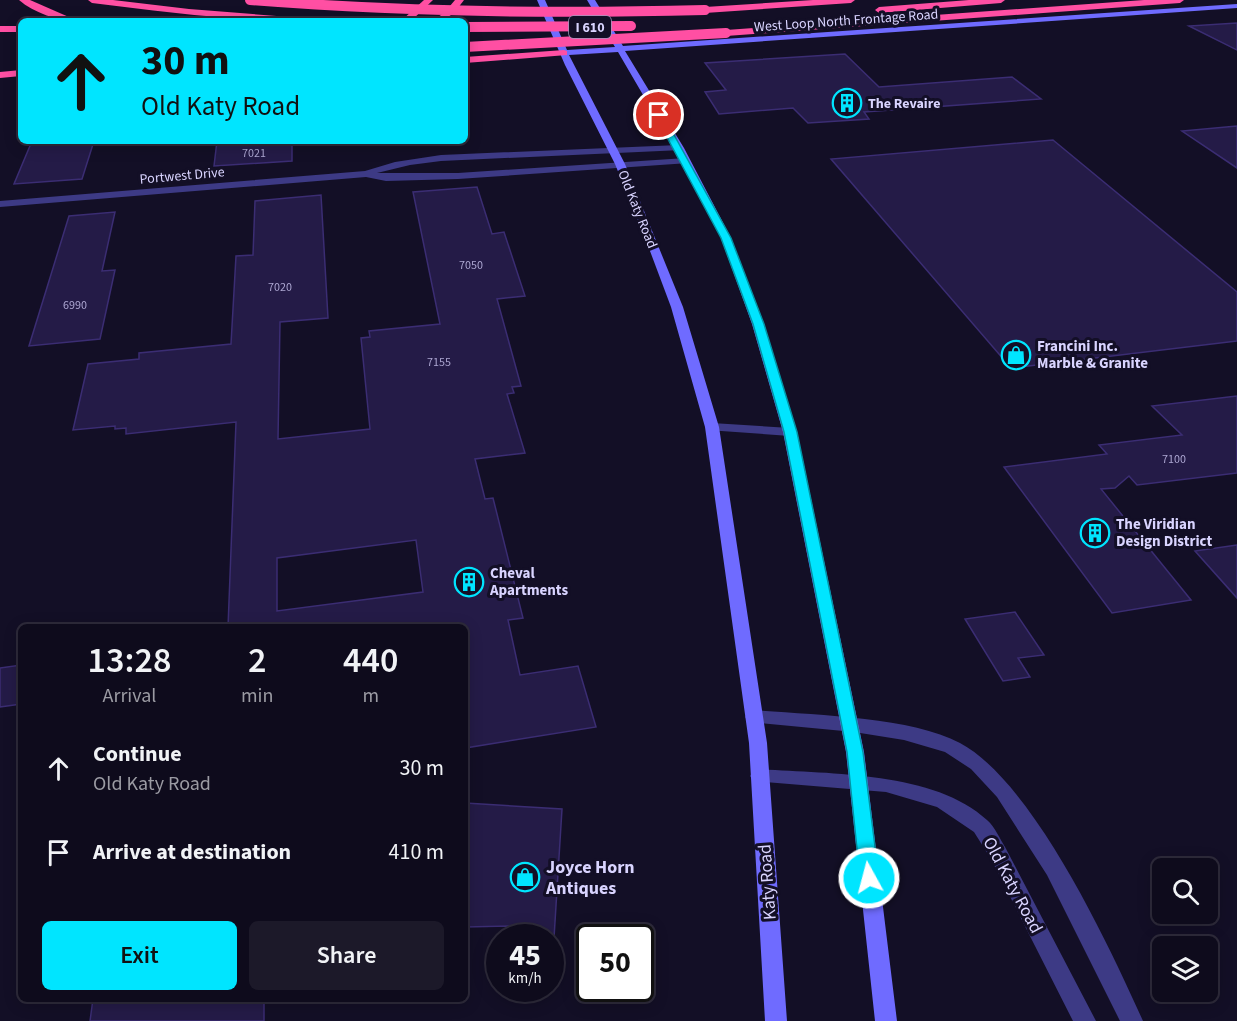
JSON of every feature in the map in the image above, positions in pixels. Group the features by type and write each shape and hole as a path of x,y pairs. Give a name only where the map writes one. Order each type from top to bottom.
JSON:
{"highway":[{"path":"23,0 64,18"},
{"path":"92,0 189,12 264,18"},
{"name":"I 610","path":"250,0 373,9 475,12 705,10 851,0"},
{"path":"409,18 429,0"},
{"path":"441,18 460,0"},
{"path":"866,12 1001,0"},
{"path":"918,7 1074,0"},
{"path":"468,47 726,33 1180,0"},
{"name":"I 610","path":"468,27 639,25"},
{"path":"0,27 18,27"},
{"path":"468,60 564,53"},
{"path":"0,77 18,74"},
{"path":"0,77 18,79"}],"main road":[{"name":"Old Katy Road","path":"541,0 564,53 620,164 677,307 712,427 758,743"},
{"path":"591,0 679,148 726,238 758,324 790,432 855,752 886,1021"},
{"name":"West Loop North Frontage Road","path":"564,53 1237,6"},
{"name":"Katy Road","path":"758,743 776,1021"}],"street":[{"name":"Portwest Drive","path":"366,174 385,166 443,158 576,149 679,148"},
{"name":"Portwest Drive","path":"0,204 366,174 386,178 448,177 686,161"},
{"path":"712,427 790,432"},
{"path":"754,717 850,726 926,738 970,758 991,776 1019,814 1050,863 1132,1021"},
{"name":"Old Katy Road","path":"760,776 886,785 943,801 981,826 999,853 1085,1021"}],"building":[{"path":"1237,23 1237,50 1189,26"},
{"name":"The Revaire","path":"845,54 879,87 1012,77 1041,99 864,112 869,119 808,123 793,108 719,114 705,92 726,90 705,63"},
{"path":"1237,126 1237,168 1182,131"},
{"path":"1053,140 1237,292 1237,341 1011,368 831,159"},
{"path":"31,144 93,144 82,179 14,184"},
{"path":"217,144 292,144 292,161 214,166"},
{"path":"477,187 492,234 504,232 525,296 497,299 521,386 512,387 514,393 507,394 525,453 475,459 485,499 493,498 523,618 508,620 520,675 578,666 596,727 468,748 468,624 228,624 236,422 126,434 126,428 115,429 115,426 73,430 88,364 139,359 139,353 231,344 236,256 253,255 255,201 321,195 328,318 280,322 278,439 370,429 361,338 370,337 369,331 440,324 413,192","holes":["416,540 423,592 277,611 277,558"]},
{"path":"115,212 102,271 115,270 100,339 29,346 69,216"},
{"path":"1237,396 1237,473 1137,485 1129,476 1115,488 1101,489 1191,600 1112,613 1004,467 1107,454 1099,445 1182,435 1152,406"},
{"path":"1237,545 1237,598 1195,551"},
{"path":"1015,612 1044,655 1018,658 1030,677 1003,681 965,619"},
{"path":"18,665 18,704 0,707 0,668"},
{"path":"468,803 562,809 555,924 486,924 486,927 468,927"},
{"path":"93,1002 264,1002 264,1021 90,1021"}],"place":[{"name":"The Revaire","path":"847,103"},
{"name":"Francini Inc. Marble & Granite","path":"1016,355"},
{"name":"The Viridian Design District","path":"1095,533"},
{"name":"Cheval Apartments","path":"469,582"},
{"name":"Joyce Horn Antiques","path":"525,877"}],"route":[{"path":"659,115 726,238 758,324 790,432 855,752 869,878"}]}
